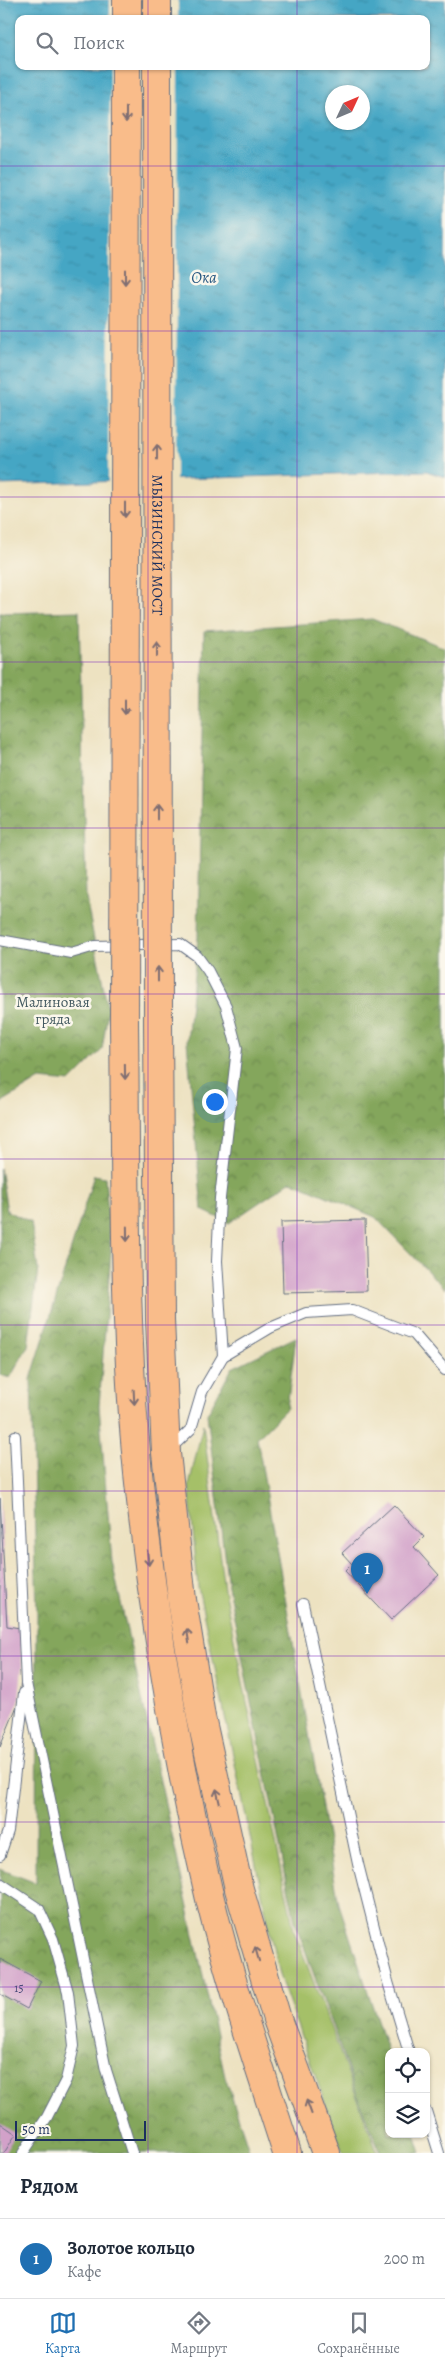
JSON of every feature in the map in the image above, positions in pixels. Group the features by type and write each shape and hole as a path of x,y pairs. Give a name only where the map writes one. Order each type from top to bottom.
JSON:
{"main road":[{"path":"126,15 127,0"},
{"path":"157,0 157,15"},
{"path":"126,70 124,1023 128,1304 138,1469 152,1594 173,1724 211,1900 245,2025 287,2153"},
{"name":"МЫЗИНСКИЙ МОСТ","path":"157,70 158,1023 160,1320 166,1453 182,1600 201,1717 239,1889 277,2019 326,2153"}],"lane":[{"path":"0,940 71,953 95,946 180,944 197,956 208,972 226,1006 237,1048 220,1198 217,1261 223,1356"},
{"path":"166,1453 191,1429 202,1392 223,1356 270,1328 306,1313 352,1310 414,1334 445,1370"},
{"path":"15,1436 26,1683 106,2070 132,2153"},
{"path":"304,1604 358,1864 388,1982 408,2048"},
{"path":"0,1854 8,1832 26,1683"},
{"path":"0,1883 39,1909 49,1931 68,1992 74,2046 66,2080 47,2117 23,2153"},
{"path":"430,2124 439,2153"}],"green space":[{"name":"Малиновая гряда","path":"79,611 86,898 108,1010 102,1050 70,1082 40,1079 2,1102 0,1112 0,613"},
{"path":"372,619 445,648 445,1289 375,1217 291,1181 229,1223 202,1210 187,1041 198,937 204,631"},
{"path":"0,1168 7,1211 31,1222 38,1269 28,1346 10,1378 0,1375"},
{"path":"94,1175 105,1177 111,1252 99,1406 112,1562 225,2076 250,2153 0,2153 0,1869 36,1883 37,1615 31,1379"},
{"path":"296,1337 287,1408 257,1438 339,1904 386,2048 385,2138 416,2138 421,2153 381,2153 360,2103 295,1922 228,1587 207,1414 232,1368"},
{"path":"203,1424 224,1590 294,1930 378,2153 343,2153 279,1975 198,1587 189,1486"}],"water":[{"name":"Ока","path":"0,0 445,0 445,477 426,471 0,485"}],"pier":[{"path":"110,0 178,0 178,15 110,15"},
{"path":"110,70 178,70 176,482 108,484"}],"building":[{"path":"365,1220 367,1291 283,1293 281,1222"},
{"path":"0,1498 7,1626 20,1628 22,1665 19,1701 0,1747"},
{"path":"394,1505 424,1537 414,1547 439,1575 391,1620 345,1571 352,1564 342,1553"},
{"path":"0,1959 41,1981 27,2009 0,1994"},
{"path":"0,2123 16,2134 4,2153 0,2153"}],"place":[{"name":"Золотое кольцо","path":"367,1594"}]}
